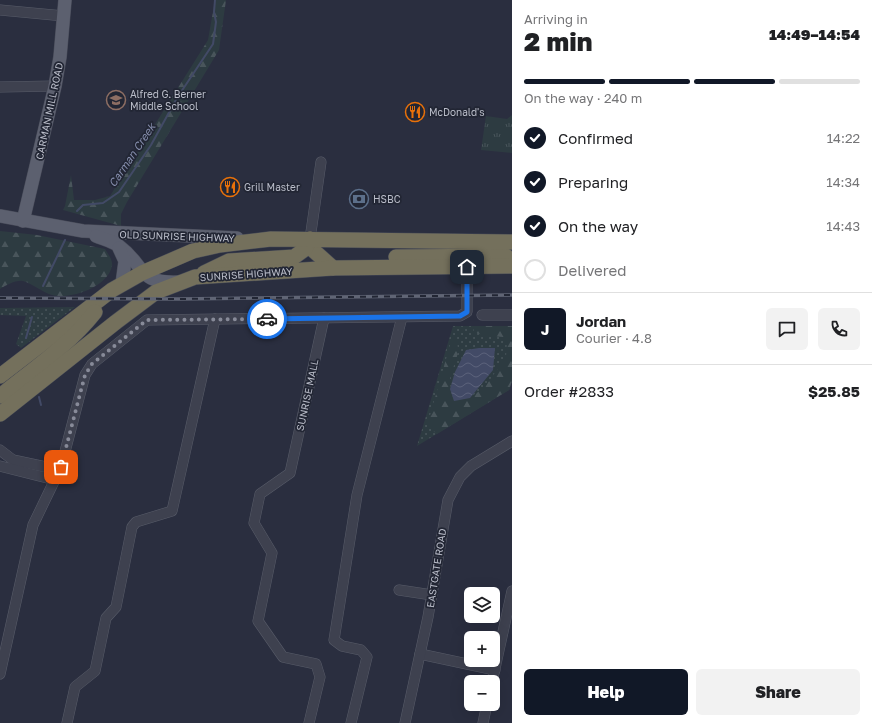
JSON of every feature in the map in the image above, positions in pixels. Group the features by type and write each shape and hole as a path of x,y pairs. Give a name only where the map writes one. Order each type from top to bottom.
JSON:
{"highway":[{"path":"0,376 117,287 142,273 193,250 220,244 270,239 512,242"},
{"path":"310,239 313,250 340,268 373,260 394,257 512,256"},
{"path":"188,280 229,261 294,257 305,249 310,239"},
{"path":"467,267 486,248 512,242"},
{"name":"SUNRISE HIGHWAY","path":"0,414 156,292 188,280 340,268 512,266"},
{"path":"0,396 47,359 81,327 117,287"}],"main road":[{"name":"CARMAN MILL ROAD","path":"23,221 55,86 66,0"},
{"name":"OLD SUNRISE HIGHWAY","path":"0,216 83,231 270,239"},
{"name":"OLD SUNRISE HIGHWAY","path":"83,231 118,245 130,256 142,273 156,282 188,280"},
{"path":"117,287 125,261 118,245"}],"street":[{"path":"0,10 64,16"},
{"path":"0,86 55,86"},
{"path":"310,239 321,162"},
{"path":"0,674 33,525 60,468 85,375 92,364 147,320 460,316 467,312 467,267"},
{"path":"482,315 512,315"},
{"path":"351,723 367,657 362,650 342,646 334,640 356,495 402,317"},
{"name":"SUNRISE MALL","path":"309,723 320,677 316,664 283,657 258,621 272,553 254,522 260,496 290,473 324,318"},
{"path":"67,723 75,686 95,671 106,618 116,607 132,527 136,522 172,511 215,319"},
{"name":"EASTGATE ROAD","path":"405,723 432,595 445,513 451,490 460,477 471,466 512,441"},
{"path":"0,450 13,460 60,468"},
{"path":"0,466 54,480"},
{"path":"399,590 432,595"},
{"path":"494,675 512,592"},
{"path":"420,654 495,670"},
{"path":"483,723 486,711"}],"green space":[{"path":"215,0 226,0 219,50 127,202 121,214 121,226 63,210 71,175 74,200 95,200 110,196 208,40"},
{"path":"512,115 512,153 481,150 486,116 507,119"},
{"path":"0,231 37,235 105,249 111,259 112,266 109,273 96,286 78,294 68,296 52,295 23,281 8,284 0,289"},
{"path":"75,307 21,348 16,344 26,316 0,315 0,308"},
{"path":"453,326 512,326 512,381 509,390 417,446"},
{"path":"473,326 512,326 512,381 509,390 437,434 427,426 452,338 456,339 458,352 451,374 450,385 458,399 472,396 484,388 506,357 507,341 503,337 482,335 474,332"}],"water":[{"path":"495,348 493,370 470,398 454,401 450,389 455,372 466,350"}],"waterway":[{"name":"Carman Creek","path":"77,211 83,205 103,203 119,192 151,145 177,98 213,44 216,22 214,12 215,0"},
{"name":"Carman Creek","path":"43,286 65,240"},
{"name":"Carman Creek","path":"26,338 32,317"},
{"name":"Carman Creek","path":"39,397 41,405"}],"railway":[{"path":"0,298 179,299 512,295"}],"way so far":[{"path":"61,467 85,375 92,364 147,320 267,319"}],"place":[{"name":"Alfred G. Berner Middle School","path":"116,100"},
{"name":"McDonald's","path":"415,112"},
{"name":"Grill Master","path":"230,187"},
{"name":"HSBC","path":"359,199"}],"route":[{"path":"267,319 460,316 467,312 467,267"}]}
